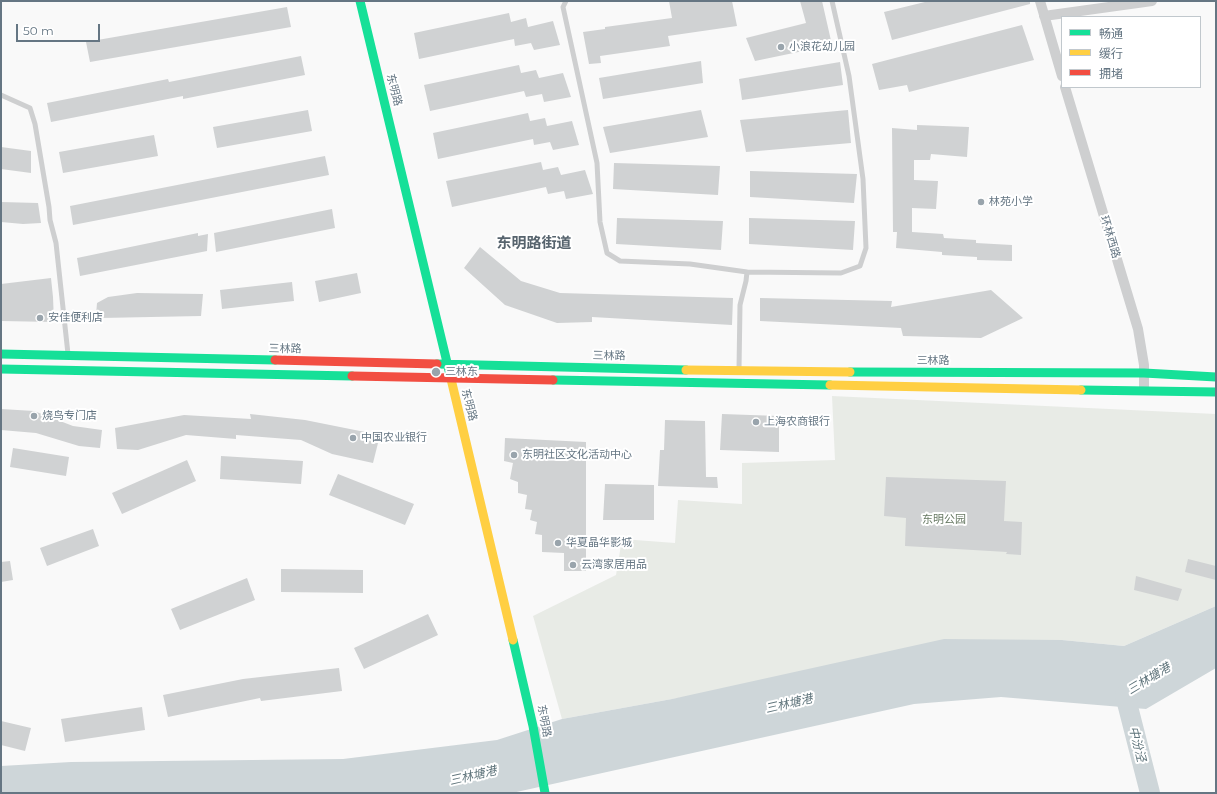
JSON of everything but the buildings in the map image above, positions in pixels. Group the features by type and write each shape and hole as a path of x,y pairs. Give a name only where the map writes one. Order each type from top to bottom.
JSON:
{"main road":[{"name":"东明路","path":"360,1 516,648 533,726 545,793"},
{"name":"三林路","path":"1,354 739,371 1144,373 1216,377"},
{"path":"1,369 451,379 1216,392"}],"street":[{"path":"1040,1 1061,73"},
{"path":"1044,16 1152,1"},
{"name":"环林西路","path":"1065,88 1138,329 1144,365 1144,390"}],"lane":[{"path":"566,1 564,7 597,163 600,222 607,253 620,261 690,264 747,272 841,273 860,266 866,248 863,179 850,76 832,1"},
{"path":"1,95 30,108 35,124 50,220 56,243 69,356"},
{"path":"739,371 740,305 747,272"}],"green space":[{"name":"东明公园","path":"832,396 1216,414 1216,606 1124,646 1062,640 672,699 562,719 533,616 616,575 622,539 675,543 678,500 742,504 742,463 835,460"}],"water":[{"name":"三林塘港","path":"1216,606 1216,668 1146,709 1001,697 914,704 512,793 1,793 1,766 71,762 343,759 497,740 562,719 672,699 944,639 1062,640 1124,646"}],"waterway":[{"name":"中汾泾","path":"1125,695 1150,793"}],"traffic: fast":[{"path":"360,1 451,379"},
{"path":"1,354 275,360"},
{"path":"437,364 686,370"},
{"path":"1,369 352,376"},
{"path":"850,372 1144,373 1216,377"},
{"path":"553,380 830,385"},
{"path":"1081,390 1216,392"},
{"path":"513,640 533,726 545,793"}],"traffic: slow":[{"path":"686,370 850,372"},
{"path":"451,379 513,640"},
{"path":"830,385 1081,390"}],"traffic: jam":[{"path":"275,360 437,364"},
{"path":"352,376 553,380"}],"place":[{"name":"小浪花幼儿园","path":"781,47"},
{"name":"林苑小学","path":"981,202"},
{"name":"安佳便利店","path":"40,318"},
{"name":"三林东","path":"436,372"},
{"name":"烧鸟专门店","path":"34,416"},
{"name":"上海农商银行","path":"756,422"},
{"name":"中国农业银行","path":"353,438"},
{"name":"东明社区文化活动中心","path":"514,455"},
{"name":"华夏晶华影城","path":"558,543"},
{"name":"云湾家居用品","path":"573,565"}],"district":[{"name":"东明路街道","path":"534,244"}]}
